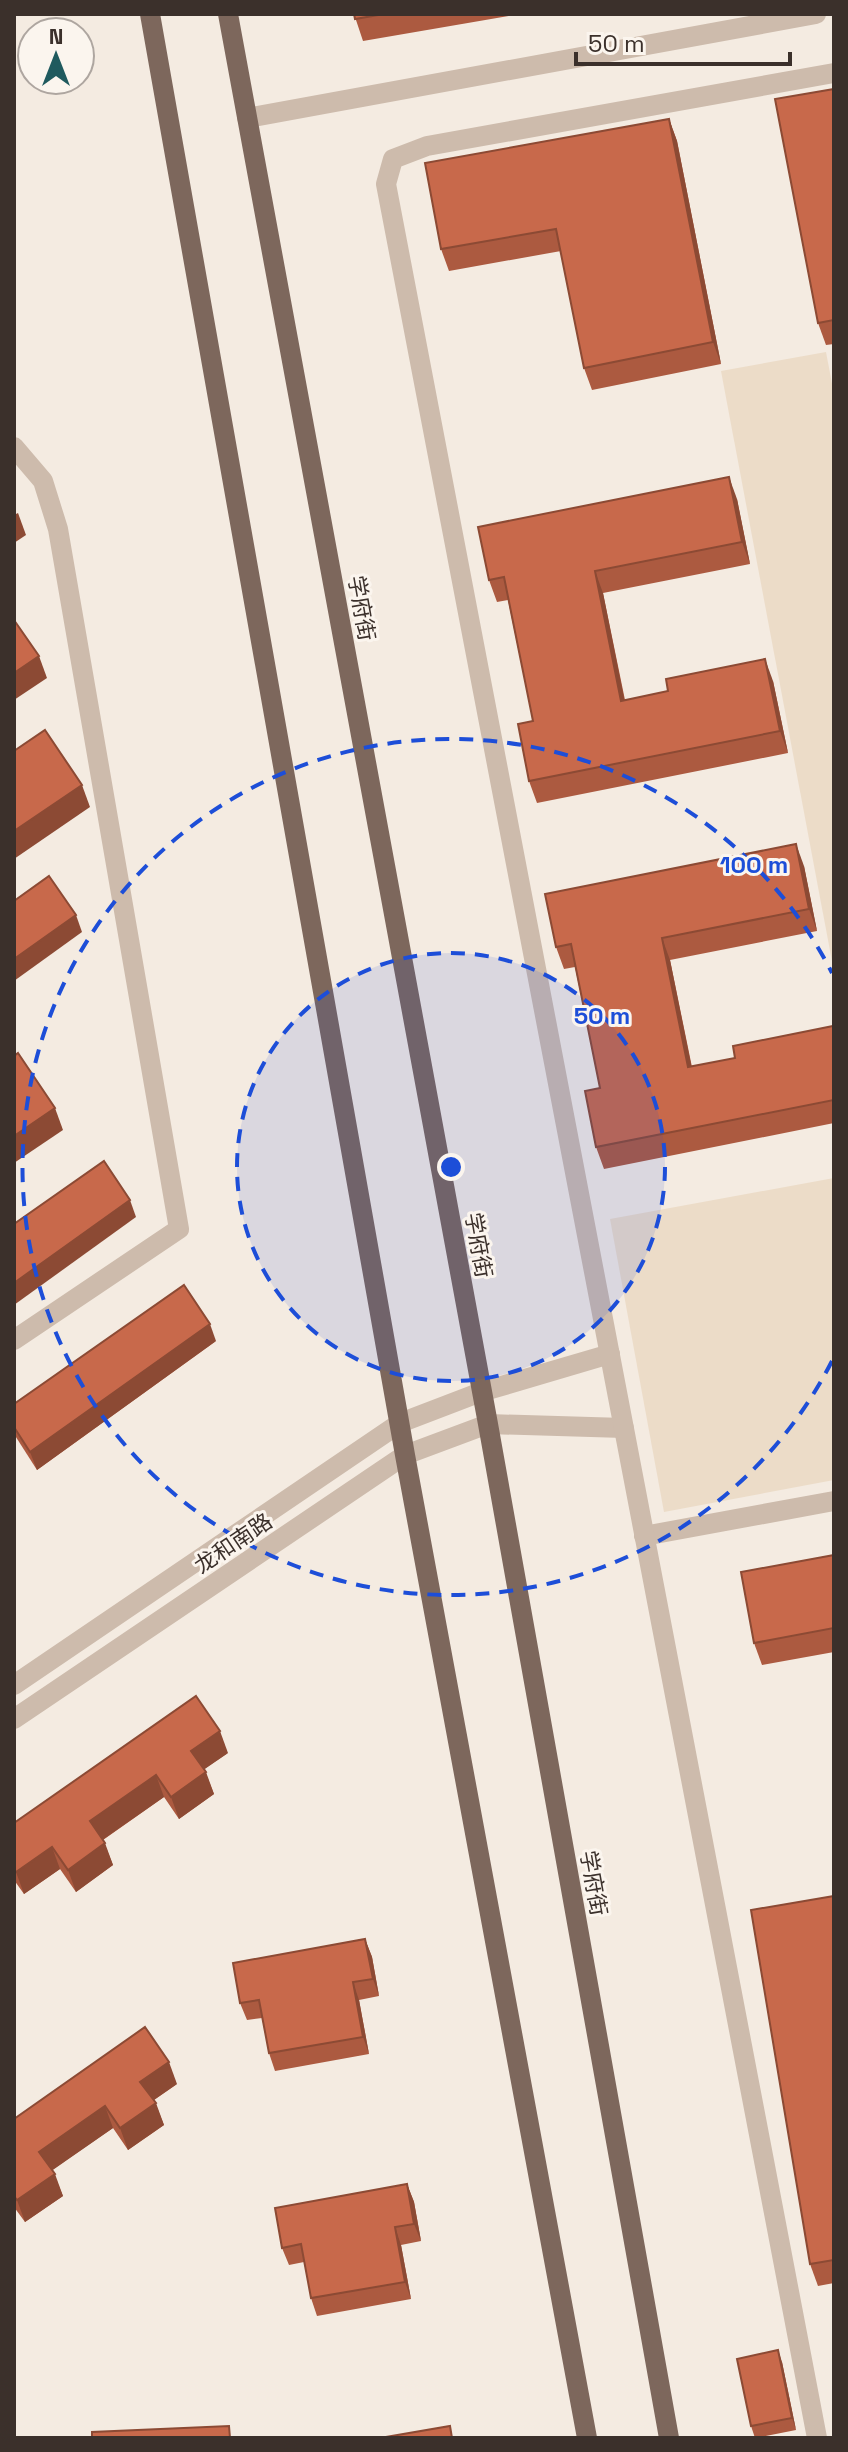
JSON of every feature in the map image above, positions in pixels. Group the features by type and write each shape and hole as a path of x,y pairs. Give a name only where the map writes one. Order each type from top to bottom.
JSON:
{"main road":[{"path":"150,14 405,1455 587,2438"},
{"name":"学府街","path":"228,14 488,1424 669,2438"}],"street":[{"path":"247,118 790,16 816,14"},
{"path":"817,2438 386,184 393,159 427,146 834,73"},
{"path":"14,447 43,481 58,529 179,1229 14,1340"},
{"name":"龙和南路","path":"14,1685 400,1423 481,1392 610,1354"},
{"name":"龙和南路","path":"14,1719 405,1455 488,1424"},
{"path":"488,1424 624,1428"},
{"path":"644,1536 834,1501"}],"shaded area":[{"path":"826,352 834,394 834,972 721,371"},
{"path":"834,1178 834,1480 664,1512 610,1219"}],"building":[{"path":"354,14 384,14 355,19"},
{"path":"834,89 834,320 818,323 775,99"},
{"path":"669,119 713,342 584,368 556,229 441,249 425,163"},
{"path":"729,477 742,542 595,571 621,701 668,691 666,679 765,659 780,731 529,781 518,724 533,721 504,577 489,580 478,527"},
{"path":"14,620 39,656 14,673"},
{"path":"45,730 82,785 14,831 14,751"},
{"path":"796,844 809,909 662,938 688,1067 735,1058 733,1046 833,1026 834,1100 596,1147 585,1091 600,1088 571,944 556,947 545,894"},
{"path":"49,876 76,915 14,959 14,901"},
{"path":"18,1053 55,1108 14,1136 14,1056"},
{"path":"104,1161 130,1200 14,1283 14,1224"},
{"path":"184,1285 210,1324 30,1452 14,1427 14,1404"},
{"path":"834,1555 834,1628 754,1643 741,1572"},
{"path":"196,1696 220,1731 191,1751 206,1772 171,1797 156,1775 90,1821 105,1843 68,1870 52,1847 16,1872 14,1823"},
{"path":"834,1896 834,2260 810,2264 751,1910"},
{"path":"365,1939 373,1979 353,1982 363,2037 269,2053 259,2000 240,2003 233,1963"},
{"path":"145,2027 169,2062 140,2082 156,2103 120,2128 105,2106 39,2152 55,2174 17,2200 14,2196 14,2119"},
{"path":"407,2184 414,2224 395,2227 405,2282 311,2298 301,2244 282,2248 275,2208"},
{"path":"778,2350 792,2418 751,2426 737,2359"},
{"path":"229,2426 230,2438 92,2438 92,2432"},
{"path":"450,2426 452,2438 380,2438"}]}
